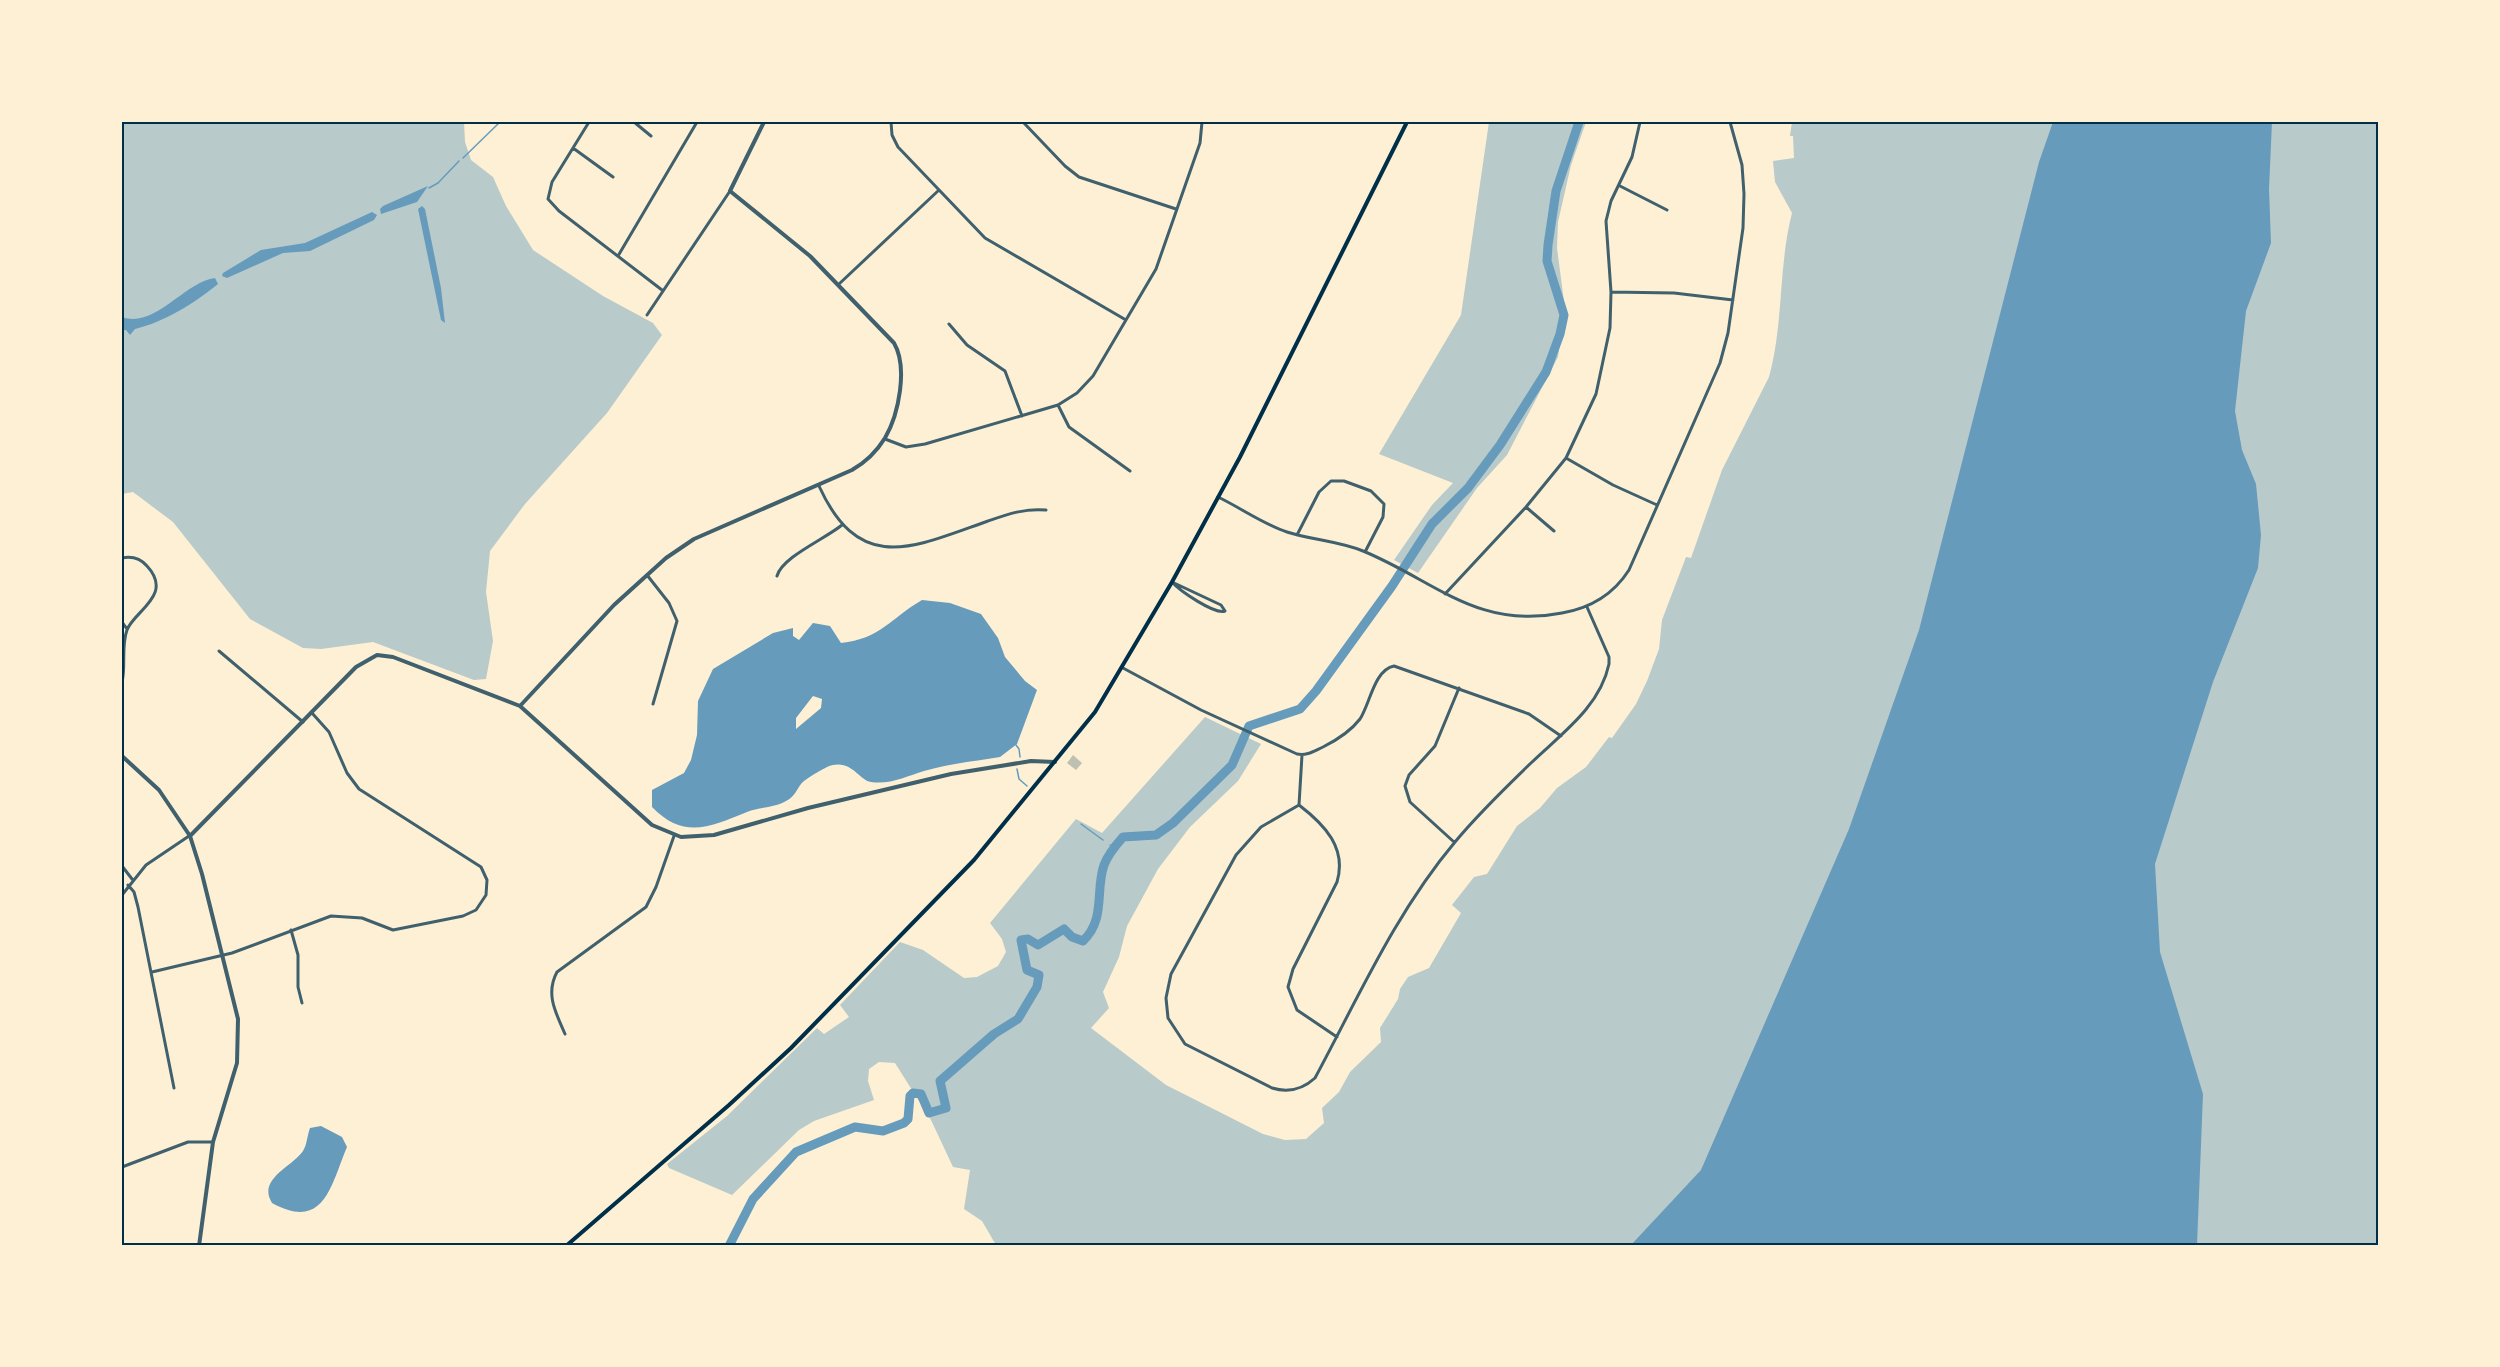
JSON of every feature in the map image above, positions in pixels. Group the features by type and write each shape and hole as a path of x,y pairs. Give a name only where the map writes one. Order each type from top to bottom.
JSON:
{"main road":[{"path":"566,1245 784,1055 974,860 1095,712 1124,668 1218,497 1407,122"}],"street":[{"path":"589,122 552,182 547,193 551,203 662,290"},
{"path":"634,122 651,136"},
{"path":"618,256 697,122"},
{"path":"646,315 730,191 764,122"},
{"path":"891,122 892,135 898,147 985,238 1126,320"},
{"path":"1023,122 1065,166 1079,177 1176,210"},
{"path":"885,439 900,446 913,446 1058,405 1077,393 1093,376 1156,269 1200,143 1202,122"},
{"path":"1444,594 1526,507 1566,458 1596,394 1610,328 1611,292 1606,221 1611,201 1632,157 1640,122"},
{"path":"1218,497 1276,527 1365,552 1444,594 1485,612 1524,617 1559,614 1587,607 1606,596 1623,579 1719,363 1728,333 1743,228 1744,194 1742,165 1730,122"},
{"path":"573,148 613,177"},
{"path":"1620,186 1667,210"},
{"path":"839,284 939,190"},
{"path":"520,705 606,613 647,575 687,543 819,486 859,466 885,439 896,405 900,356 889,336 839,284 804,252 730,191"},
{"path":"1611,292 1674,293 1733,300"},
{"path":"949,324 967,345 1005,371 1022,416"},
{"path":"1058,405 1069,426 1130,471"},
{"path":"1566,458 1613,485 1657,505"},
{"path":"1297,534 1324,485 1335,480 1344,481 1371,491 1380,497 1384,504 1383,517 1365,552"},
{"path":"819,486 842,525 869,543 888,548 905,548 1022,510 1046,510"},
{"path":"1526,507 1554,531"},
{"path":"777,576 785,561 821,541 842,525"},
{"path":"122,558 137,558 144,562 152,571 155,589 149,605 127,629 122,682"},
{"path":"647,575 669,603 677,621 653,704"},
{"path":"1172,582 1221,605 1225,611 1217,612 1179,590 1172,582"},
{"path":"1299,805 1261,827 1236,855 1172,974 1166,990 1166,1008 1173,1028 1185,1044 1278,1089 1294,1089 1311,1082 1394,930 1454,842 1588,707 1608,671 1608,657 1587,607"},
{"path":"122,622 127,629"},
{"path":"219,651 303,722"},
{"path":"122,895 132,879 146,865 190,836 363,661 377,655 393,657 520,705 652,825 674,836 690,838 714,835 816,805 965,771 1040,759 1055,762"},
{"path":"1124,668 1235,727 1302,755 1336,740 1354,726 1368,704 1382,672 1389,667 1399,666 1529,714 1561,736"},
{"path":"1454,842 1410,802 1406,786 1408,774 1435,746 1459,688"},
{"path":"152,972 223,955 323,918 342,915 362,918 393,930 416,927 472,913 482,904 488,887 486,877 477,863 359,789 347,772 329,732 312,713"},
{"path":"1299,805 1302,755"},
{"path":"122,756 159,790 190,836 238,1019 237,1063 213,1142 199,1245"},
{"path":"1299,805 1330,834 1336,845 1340,868 1337,882 1293,969 1289,994 1301,1014 1337,1037"},
{"path":"565,1034 551,999 551,989 556,972 645,907 656,887 674,836"},
{"path":"122,866 132,879"},
{"path":"128,885 134,892 174,1088"},
{"path":"291,930 299,964 298,987 302,1003"},
{"path":"122,1167 188,1142 213,1142"}],"shaded area":[{"path":"122,122 464,122 465,142 471,160 493,177 506,206 533,250 603,296 653,323 662,335 607,413 525,504 490,551 486,592 493,641 486,679 474,680 373,642 321,649 303,648 250,619 173,522 133,492 122,494"},
{"path":"1489,122 1586,122 1571,165 1558,222 1557,248 1565,309 1558,357 1507,455 1477,488 1418,573 1394,560 1432,505 1453,483 1379,454 1461,315"},
{"path":"1792,122 2378,122 2378,1245 996,1245 982,1221 964,1209 970,1170 953,1167 931,1120 895,1063 879,1062 869,1069 868,1081 874,1100 814,1121 799,1130 732,1195 669,1168 667,1164 727,1116 817,1028 824,1034 849,1017 840,1005 900,942 923,950 964,978 977,977 998,966 1006,952 1002,939 990,923 1076,819 1102,833 1205,717 1261,744 1238,781 1190,827 1158,869 1127,926 1119,957 1103,992 1109,1008 1091,1028 1166,1085 1263,1134 1285,1140 1306,1139 1324,1123 1322,1108 1339,1092 1350,1072 1381,1042 1380,1028 1398,999 1400,989 1408,977 1429,968 1461,913 1452,905 1474,877 1487,874 1517,826 1540,808 1557,788 1586,767 1609,737 1612,738 1636,704 1647,681 1659,649 1662,620 1686,557 1691,558 1722,470 1769,377 1777,336 1785,254 1792,213 1775,182 1773,161 1794,158 1793,136 1790,136"}],"water":[{"path":"2053,122 2272,122 2269,189 2271,243 2246,311 2235,411 2242,450 2256,484 2261,535 2258,568 2213,682 2155,864 2160,952 2203,1094 2197,1245 1631,1245 1701,1170 1849,829 1919,630 2039,162"},
{"path":"428,186 417,202 381,214 380,209 383,206"},
{"path":"422,206 425,209 441,288 445,323 441,320 418,209"},
{"path":"372,212 377,215 374,220 310,251 283,253 227,278 222,276 223,273 261,250 305,243"},
{"path":"215,278 218,284 179,311 157,322 135,329 130,335 126,330 122,330 122,317 134,319 146,317 192,287"},
{"path":"922,600 950,603 981,614 998,638 1005,657 1025,681 1037,690 1017,744 1000,757 943,766 898,780 878,783 867,781 842,765 827,767 806,780 791,798 781,803 698,828 675,824 652,807 652,790 684,773 691,760 697,735 698,701 713,669 773,633 793,628 793,636 799,640 813,623 830,626 841,643 854,641 876,632","holes":["813,696 822,699 821,708 796,729 796,718"]},
{"path":"321,1126 342,1137 347,1147 330,1189 323,1200 315,1208 304,1212 290,1210 272,1203 269,1187 272,1180 303,1151 310,1128"}],"building":[{"path":"1073,755 1082,763 1076,770 1067,763"}],"waterway":[{"path":"463,158 500,122"},
{"path":"729,1246 753,1199 796,1152 855,1127 883,1131 904,1123 908,1119 910,1096 913,1093 921,1094 929,1113 946,1108 940,1081 994,1034 1018,1019 1037,987 1039,975 1027,970 1021,940 1028,939 1038,945 1064,929 1072,937 1083,941 1095,924 1104,865 1123,837 1156,835 1173,823 1232,765 1249,726 1300,709 1316,691 1392,586 1432,524 1468,488 1500,445 1546,372 1560,334 1564,315 1547,261 1548,245 1556,191 1579,122"},
{"path":"429,188 438,183 459,161"},
{"path":"1016,745 1020,757"},
{"path":"1017,769 1019,779 1027,786"},
{"path":"1081,824 1103,840"},
{"path":"1110,845 1114,848"}]}
